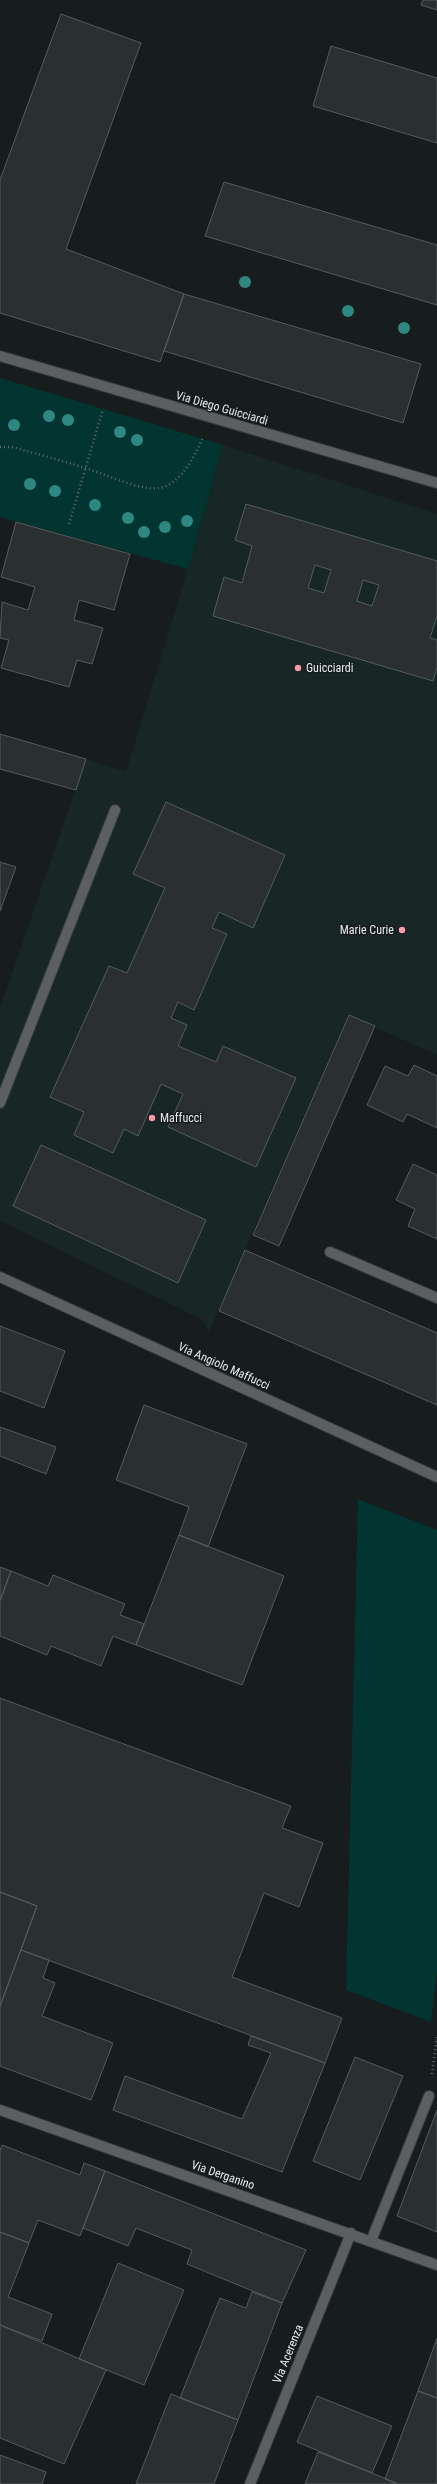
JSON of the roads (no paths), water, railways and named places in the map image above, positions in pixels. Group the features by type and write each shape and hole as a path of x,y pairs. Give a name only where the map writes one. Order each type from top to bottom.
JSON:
{"street":[{"name":"Via Diego Guicciardi","path":"0,356 437,483"},
{"path":"0,1104 115,810"},
{"path":"330,1252 437,1298"},
{"name":"Via Angiolo Maffucci","path":"0,1277 437,1477"},
{"path":"371,2241 429,2096"},
{"name":"Via Derganino","path":"1,2114 351,2233 437,2265"},
{"name":"Via Acerenza","path":"250,2484 351,2233"}],"place":[{"name":"Guicciardi","path":"298,668"},
{"name":"Marie Curie","path":"402,930"},
{"name":"Maffucci","path":"152,1118"}]}
